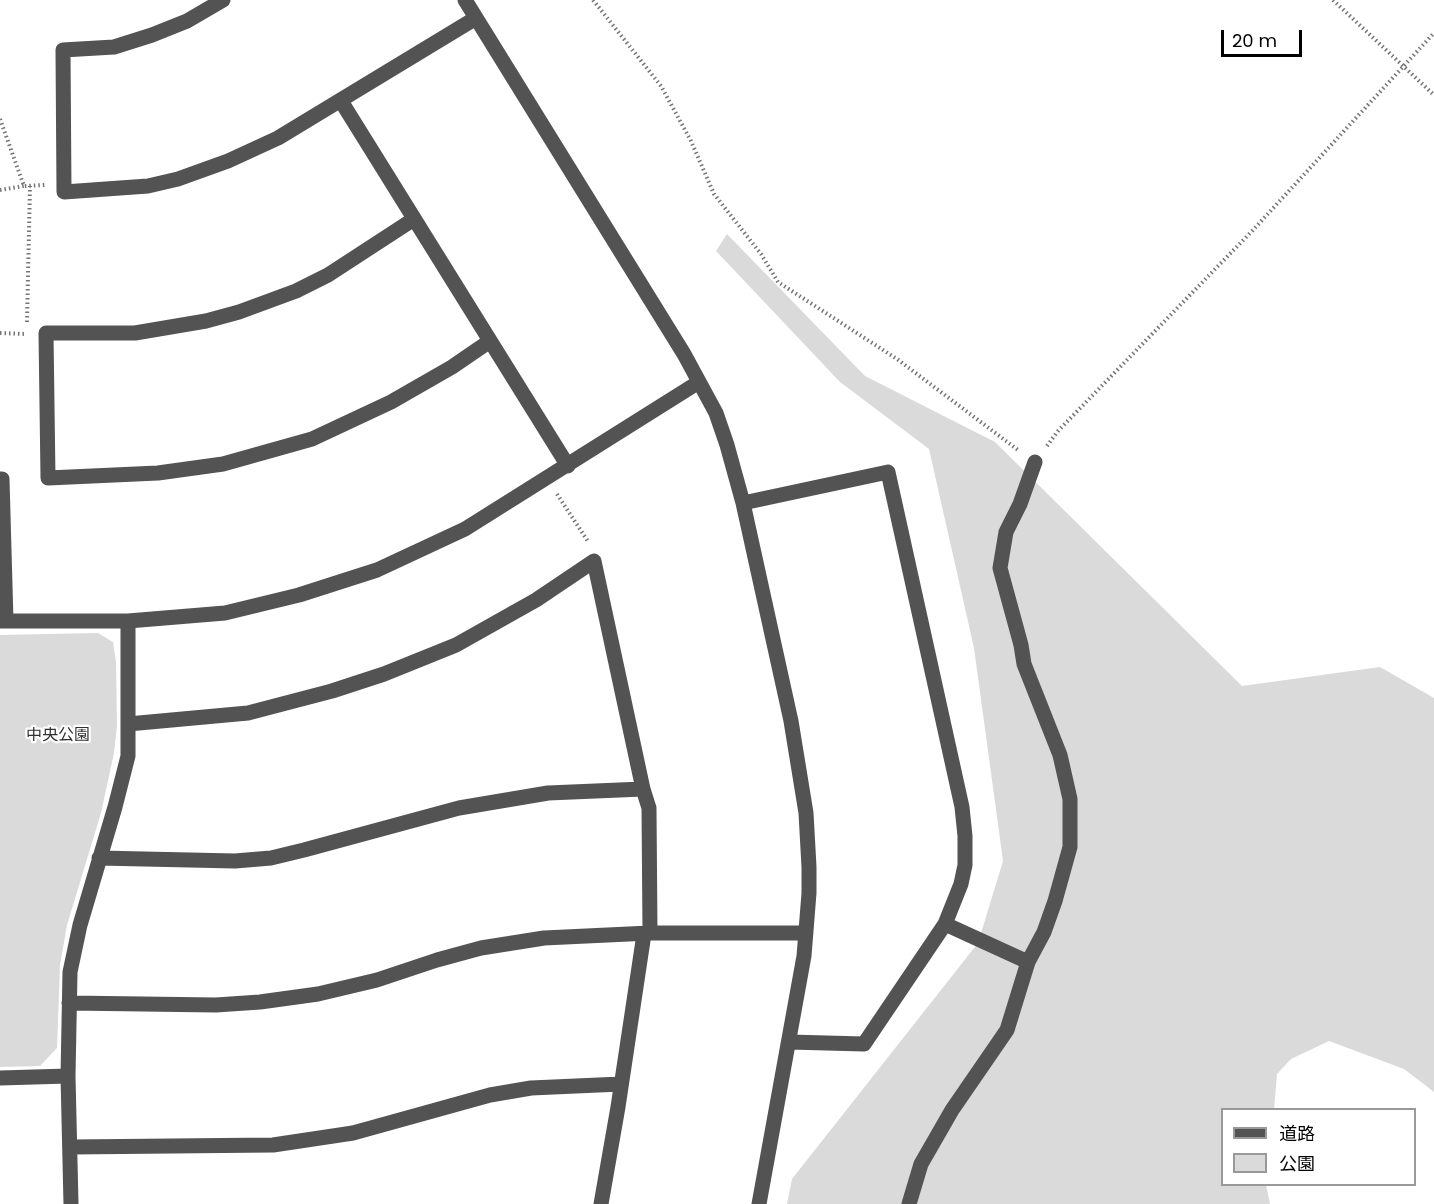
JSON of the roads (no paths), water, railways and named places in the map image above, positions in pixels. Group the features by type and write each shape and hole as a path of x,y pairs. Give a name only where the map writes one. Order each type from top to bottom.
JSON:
{"street":[{"path":"223,0 187,21 114,47 63,50 64,192 125,189 178,179 228,161 257,148 341,101 476,18"},
{"path":"465,0 625,256 699,382 716,413 743,503 791,721 806,813 809,893 804,956 759,1204"},
{"path":"341,101 568,466"},
{"path":"414,219 328,275 296,291 239,312 206,321 135,333 46,333 48,478 158,473 223,464 312,439 391,402 452,367 490,341"},
{"path":"0,479 2,479 3,621 128,621 225,613 299,595 377,570 465,529 699,382"},
{"path":"909,1204 921,1164 952,1110 1007,1030 1028,962 1044,932 1055,901 1070,847 1070,799 1060,755 1024,664 1000,568 1006,532 1020,504 1035,462"},
{"path":"743,503 888,472 962,807 965,836 965,866 961,884 945,924 864,1044 789,1042"},
{"path":"128,724 248,713 332,691 384,674 456,645 536,600 594,561 649,808 647,933 601,1204"},
{"path":"71,1204 68,1076 70,972 80,925 128,756 128,621"},
{"path":"99,858 235,861 271,858 459,808 548,793 643,789"},
{"path":"945,924 1028,962"},
{"path":"69,1003 216,1005 260,1002 318,994 377,980 482,948 544,938 647,933 806,933"},
{"path":"0,1078 68,1076"},
{"path":"71,1147 273,1145 353,1133 490,1095 531,1088 621,1084"}],"park label":[{"name":"中央公園","path":"58,736"}]}
